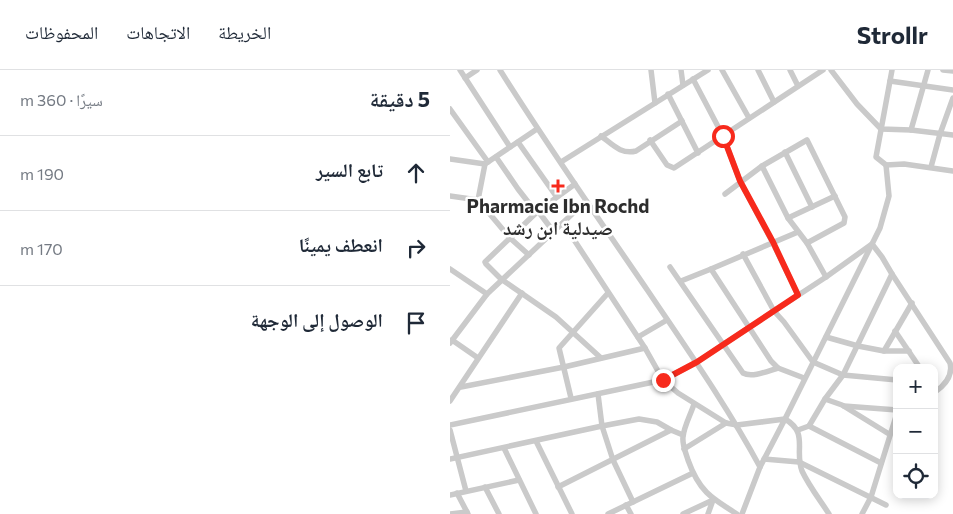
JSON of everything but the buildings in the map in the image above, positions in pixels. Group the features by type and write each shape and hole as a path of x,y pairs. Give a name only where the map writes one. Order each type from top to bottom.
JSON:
{"street":[{"path":"460,70 510,147"},
{"path":"465,78 477,70"},
{"path":"500,70 586,201 697,362 737,425 760,467"},
{"path":"651,70 655,103"},
{"path":"681,70 683,85"},
{"path":"561,162 708,70"},
{"path":"722,70 749,118"},
{"path":"758,70 774,102"},
{"path":"790,70 798,86"},
{"path":"650,140 667,165 674,168 823,70"},
{"path":"831,70 857,104 881,129 953,135"},
{"path":"892,70 876,157 886,165 904,164 953,171"},
{"path":"911,130 928,70"},
{"path":"943,70 953,71"},
{"path":"693,79 723,136 740,181 773,242 798,295"},
{"path":"890,81 953,90"},
{"path":"668,94 698,153"},
{"path":"931,167 953,98"},
{"path":"450,109 486,163 478,200"},
{"path":"450,120 459,122"},
{"path":"601,136 622,152 629,153 636,151 650,140 682,121"},
{"path":"450,159 486,163 537,128"},
{"path":"725,194 762,166 807,140 844,214 844,223 807,243"},
{"path":"518,142 556,196"},
{"path":"785,152 812,207"},
{"path":"496,157 518,189 553,231"},
{"path":"742,514 760,467 880,228 890,196 886,165"},
{"path":"762,166 788,218 807,243 826,278"},
{"path":"575,184 556,196 538,211 485,262 501,279 556,317 601,358"},
{"path":"450,196 478,200 510,238 529,255"},
{"path":"788,218 835,196"},
{"path":"478,358 451,341 501,279 586,201"},
{"path":"563,223 638,337 663,380 694,404 726,423 737,425 785,419 793,423 800,435 799,462 803,473 829,514"},
{"path":"681,281 798,232"},
{"path":"872,244 882,256 950,363 952,369 949,378 938,390"},
{"path":"450,425 663,380 697,362 826,278 872,244"},
{"path":"743,254 774,311 813,362 843,375 893,380"},
{"path":"670,267 740,370 746,375 778,368"},
{"path":"450,269 487,294"},
{"path":"711,269 771,361 778,368 804,378"},
{"path":"798,430 809,426 825,399 843,375 892,274"},
{"path":"450,401 522,293"},
{"path":"571,398 560,348 608,293"},
{"path":"884,351 912,303"},
{"path":"638,337 667,320"},
{"path":"896,331 917,364"},
{"path":"826,338 884,351 909,351"},
{"path":"461,387 564,367 645,348"},
{"path":"598,394 602,426 612,460 633,502"},
{"path":"825,399 842,405 893,411"},
{"path":"694,404 683,435 684,449 693,473 713,500 738,514"},
{"path":"842,405 889,434"},
{"path":"450,459 639,419 657,422 683,435"},
{"path":"684,449 726,423"},
{"path":"862,514 871,497 893,423"},
{"path":"809,426 881,463"},
{"path":"450,430 466,491"},
{"path":"558,487 671,430"},
{"path":"536,442 572,514"},
{"path":"504,448 536,514"},
{"path":"764,459 799,462 886,505"},
{"path":"608,514 693,473"},
{"path":"450,495 519,480"},
{"path":"485,487 499,514"},
{"path":"450,514 467,513 457,493"},
{"path":"684,514 713,500"},
{"path":"708,514 713,500"},
{"path":"626,505 631,514"}],"place":[{"name":"Pharmacie Ibn Rochd صيدلية ابن رشد","path":"558,186"}],"route":[{"path":"663,380 697,362 798,295 773,242 740,181 723,136"}]}
